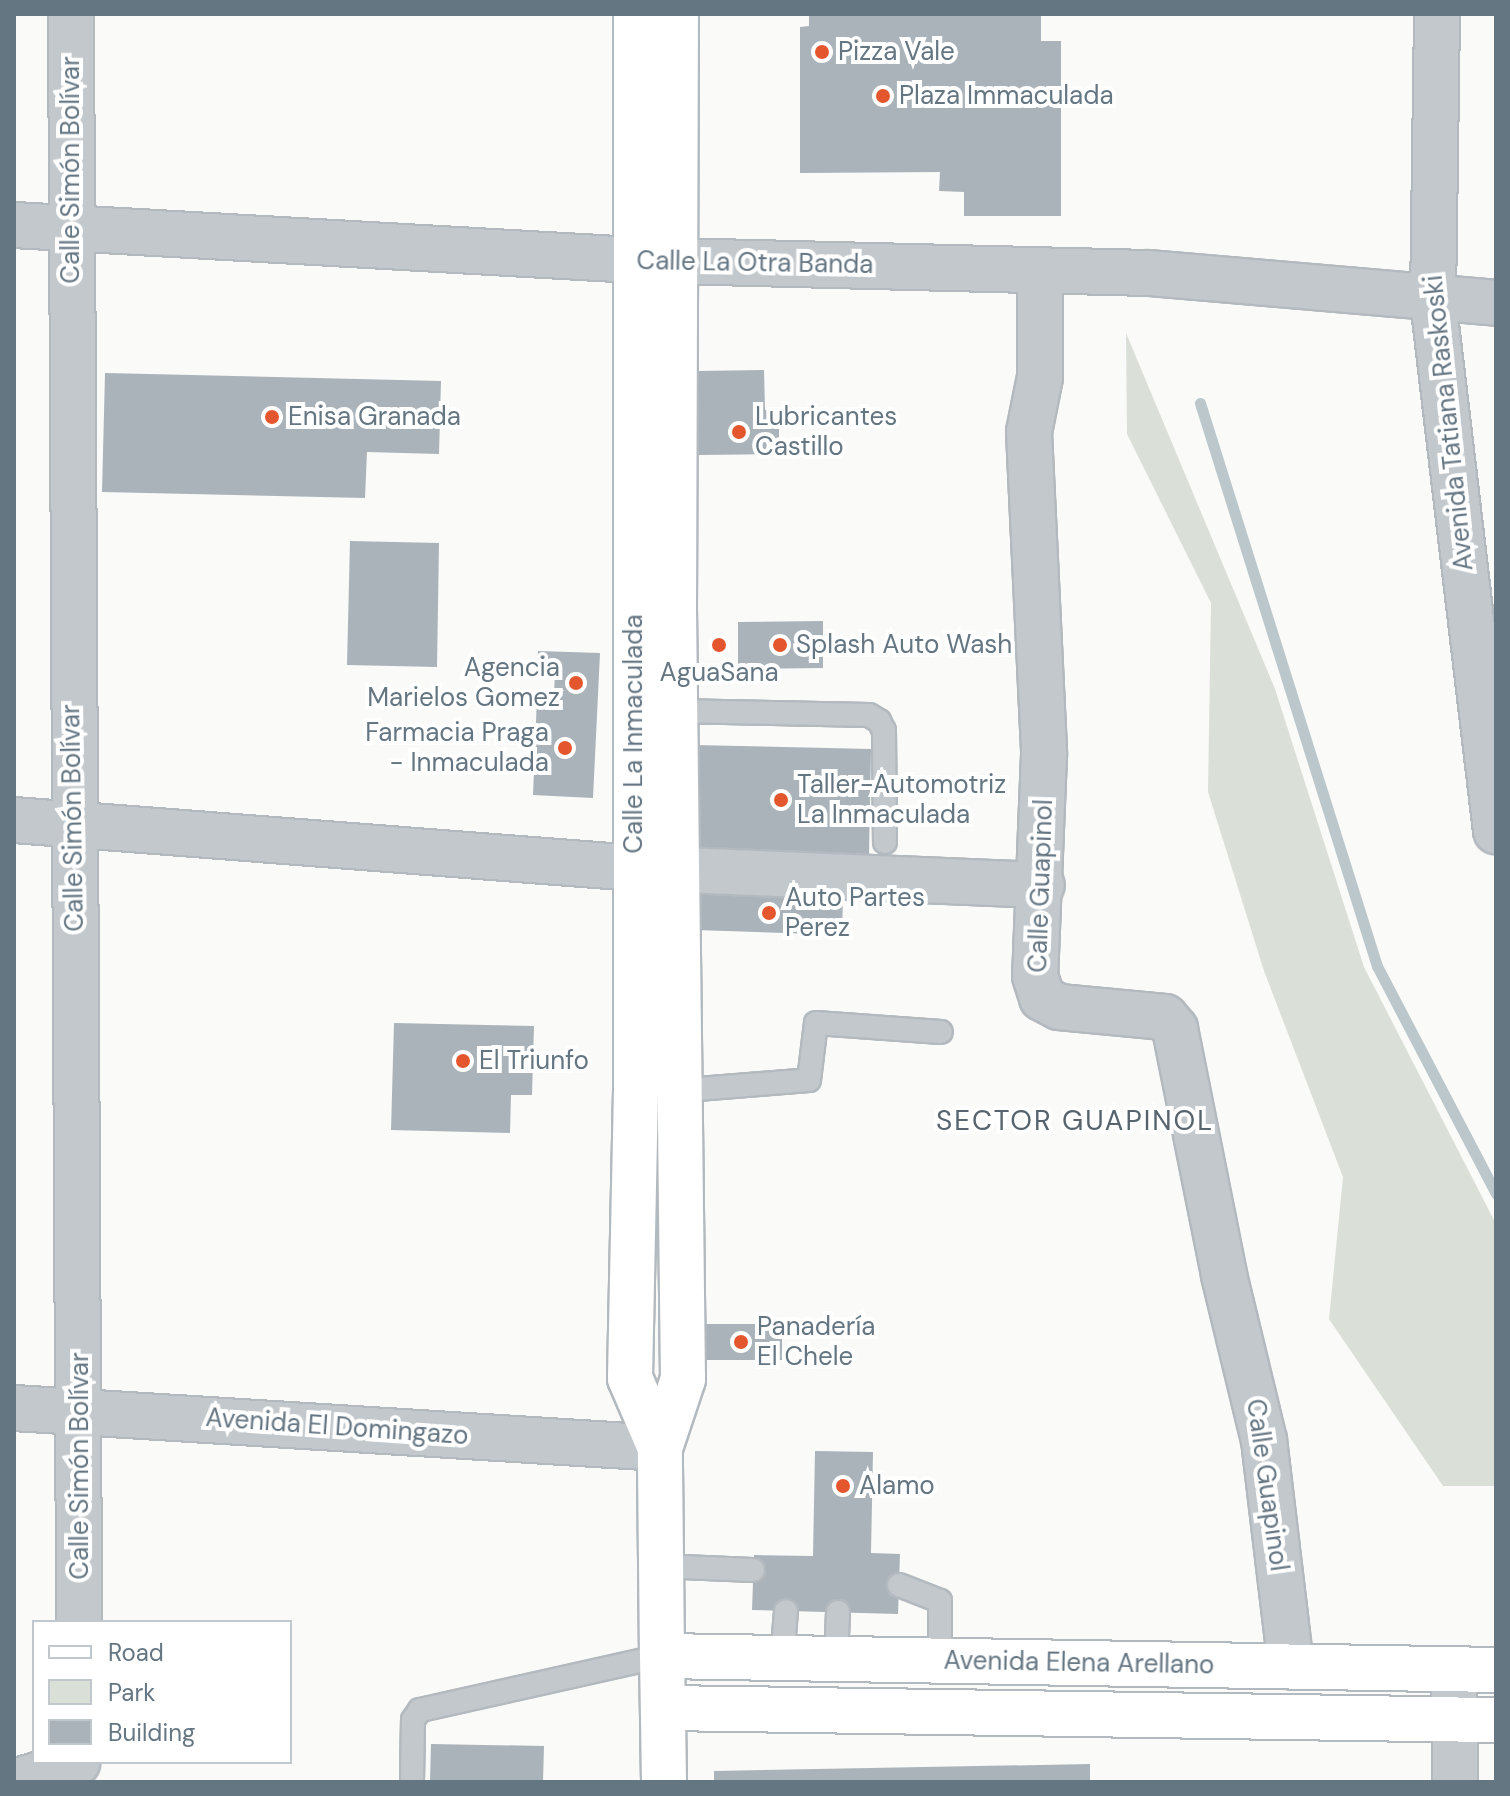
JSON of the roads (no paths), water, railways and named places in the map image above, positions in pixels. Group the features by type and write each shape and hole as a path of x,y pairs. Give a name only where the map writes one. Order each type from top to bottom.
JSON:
{"main road":[{"name":"Calle La Inmaculada","path":"636,14 635,260 654,608 656,869 680,1091 683,1379 660,1448 658,1566 664,1782"},
{"name":"Calle La Inmaculada","path":"660,1448 630,1378 636,1090 656,869 675,711 654,608 679,260 676,14"},
{"name":"Avenida Elena Arellano","path":"662,1656 1475,1669"},
{"path":"1143,1664 1143,1715"},
{"name":"Avenida Elena Arellano","path":"664,1708 1475,1720"}],"street":[{"name":"Calle Simón Bolívar","path":"71,14 73,822 82,1411 79,1620"},
{"name":"Avenida Tatiana Raskoski","path":"1437,14 1433,300 1496,831"},
{"name":"Calle La Otra Banda","path":"14,225 635,260 1040,273 1149,273 1433,300 1496,303"},
{"name":"Calle Guapinol","path":"1040,273 1040,377 1029,432 1044,755 1042,885 1035,976 1042,998 1059,1007 1165,1017 1175,1029 1224,1275 1264,1440 1291,1666"},
{"path":"14,820 73,822 656,869 1042,885"},
{"name":"Avenida El Domingazo","path":"14,1408 660,1448"},
{"path":"1455,1782 1475,1720 1475,1669"},
{"path":"14,1782 77,1769"}],"lane":[{"path":"675,711 869,715 879,721 884,731 885,842"},
{"path":"636,1090 680,1091 809,1080 816,1023 941,1032"},
{"path":"658,1566 753,1570"},
{"path":"899,1585 940,1601 940,1662"},
{"path":"782,1659 786,1611"},
{"path":"836,1660 838,1612"},
{"path":"412,1782 413,1720 420,1710 662,1656"}],"waterway":[{"path":"1200,403 1377,966 1496,1194"}],"place":[{"name":"Pizza Vale","path":"822,52"},
{"name":"Plaza Immaculada","path":"883,96"},
{"name":"Enisa Granada","path":"272,417"},
{"name":"Lubricantes Castillo","path":"739,432"},
{"name":"AguaSana","path":"719,645"},
{"name":"Splash Auto Wash","path":"780,645"},
{"name":"Agencia Marielos Gomez","path":"576,683"},
{"name":"Farmacia Praga - Inmaculada","path":"565,748"},
{"name":"Taller-Automotriz La Inmaculada","path":"781,800"},
{"name":"Auto Partes Perez","path":"769,913"},
{"name":"El Triunfo","path":"463,1061"},
{"name":"Panadería El Chele","path":"741,1342"},
{"name":"Alamo","path":"843,1486"}],"district":[{"name":"SECTOR GUAPINOL","path":"1075,1121"}]}
